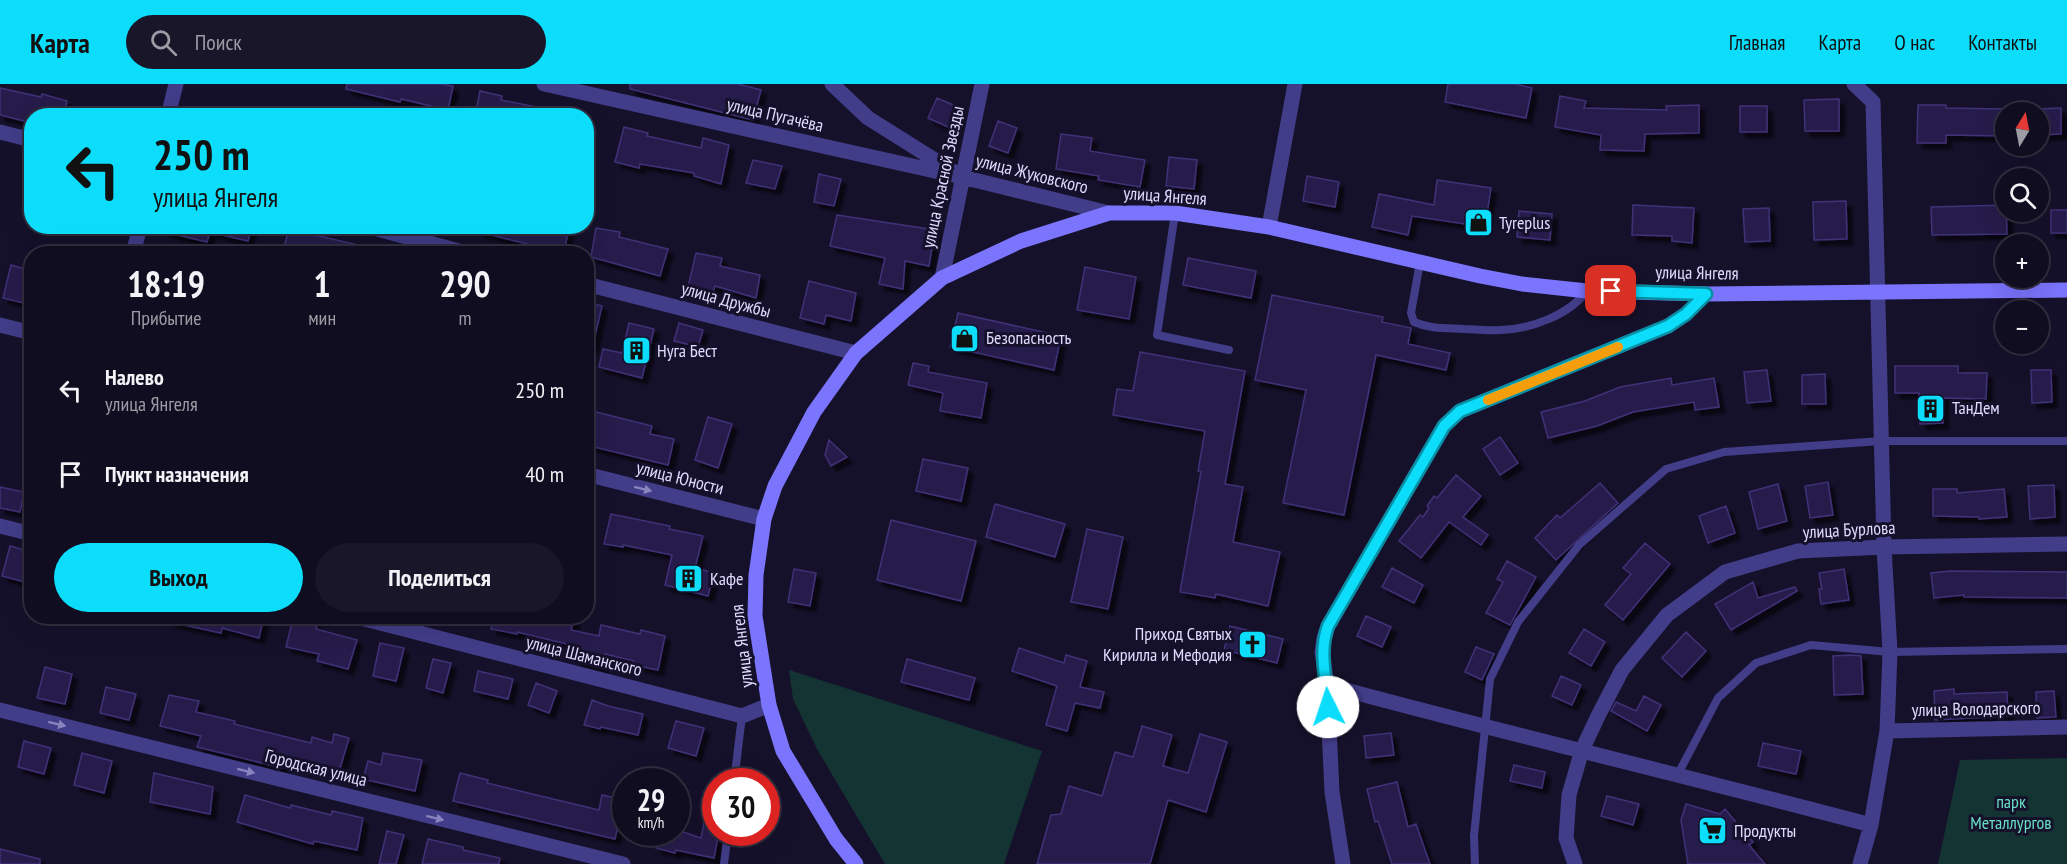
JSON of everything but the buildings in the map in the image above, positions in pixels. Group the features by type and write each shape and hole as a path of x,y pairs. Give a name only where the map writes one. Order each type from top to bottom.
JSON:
{"street":[{"path":"170,108 176,84"},
{"name":"улица Пугачёва","path":"544,84 962,177"},
{"name":"улица Жуковского","path":"832,84 868,118 962,177 1109,213"},
{"name":"улица Красной Звезды","path":"942,278 982,84"},
{"path":"1269,227 1295,84"},
{"path":"1854,84 1873,102 1884,547 1890,652 1887,730 1871,825 1860,864"},
{"path":"0,132 24,139"},
{"name":"улица Янгеля","path":"856,864 836,839 783,751 769,705 755,616 756,575 764,519 775,486 814,412 856,353 942,278 1021,241 1109,213 1175,213 1269,227 1522,284 1587,291 1706,294 2067,290"},
{"path":"396,234 440,246"},
{"name":"улица Дружбы","path":"594,286 856,353"},
{"path":"1343,864 1332,792 1327,685 1322,652 1324,638 1328,626 1444,426 1460,411 1668,326 1686,314 1706,294"},
{"path":"0,325 24,331"},
{"name":"улица Юности","path":"594,476 764,519"},
{"path":"0,526 24,532"},
{"name":"улица Бурлова","path":"1575,864 1566,838 1569,795 1582,750 1622,670 1667,615 1725,572 1797,551 2067,544"},
{"name":"улица Шаманского","path":"384,624 742,716"},
{"path":"1327,685 1486,728 1678,774 1871,825"},
{"path":"742,716 769,705"},
{"name":"Городская улица","path":"0,710 623,864"},
{"name":"улица Володарского","path":"1887,730 2067,727"}],"lane":[{"path":"1175,213 1157,335 1229,350"},
{"path":"1420,262 1411,313 1414,322 1426,327 1502,330 1524,326 1559,315 1578,303 1587,291"},
{"path":"1475,864 1474,836 1490,679 1518,622 1579,545 1666,469 1724,452 1881,441 2067,441"},
{"path":"1678,774 1718,698 1756,663 1811,645 1890,652 2067,649"},
{"path":"736,768 742,716"},
{"path":"724,864 726,846"}],"green space":[{"path":"789,670 1042,751 1004,864 885,864 817,749 793,699"},
{"name":"парк Металлургов","path":"2067,758 2067,864 1938,864 1960,760"}],"slow traffic":[{"path":"1488,400 1618,347"}],"place":[{"name":"Tyreplus","path":"1478,223"},
{"name":"Безопасность","path":"965,338"},
{"name":"Нуга Бест","path":"636,351"},
{"name":"ТанДем","path":"1931,408"},
{"name":"Кафе","path":"689,579"},
{"name":"Приход Святых Кирилла и Мефодия","path":"1253,644"},
{"name":"Продукты","path":"1713,831"}],"route":[{"path":"1328,707 1322,652 1328,626 1444,426 1460,411 1668,326 1686,314 1706,294 1611,291"}]}
